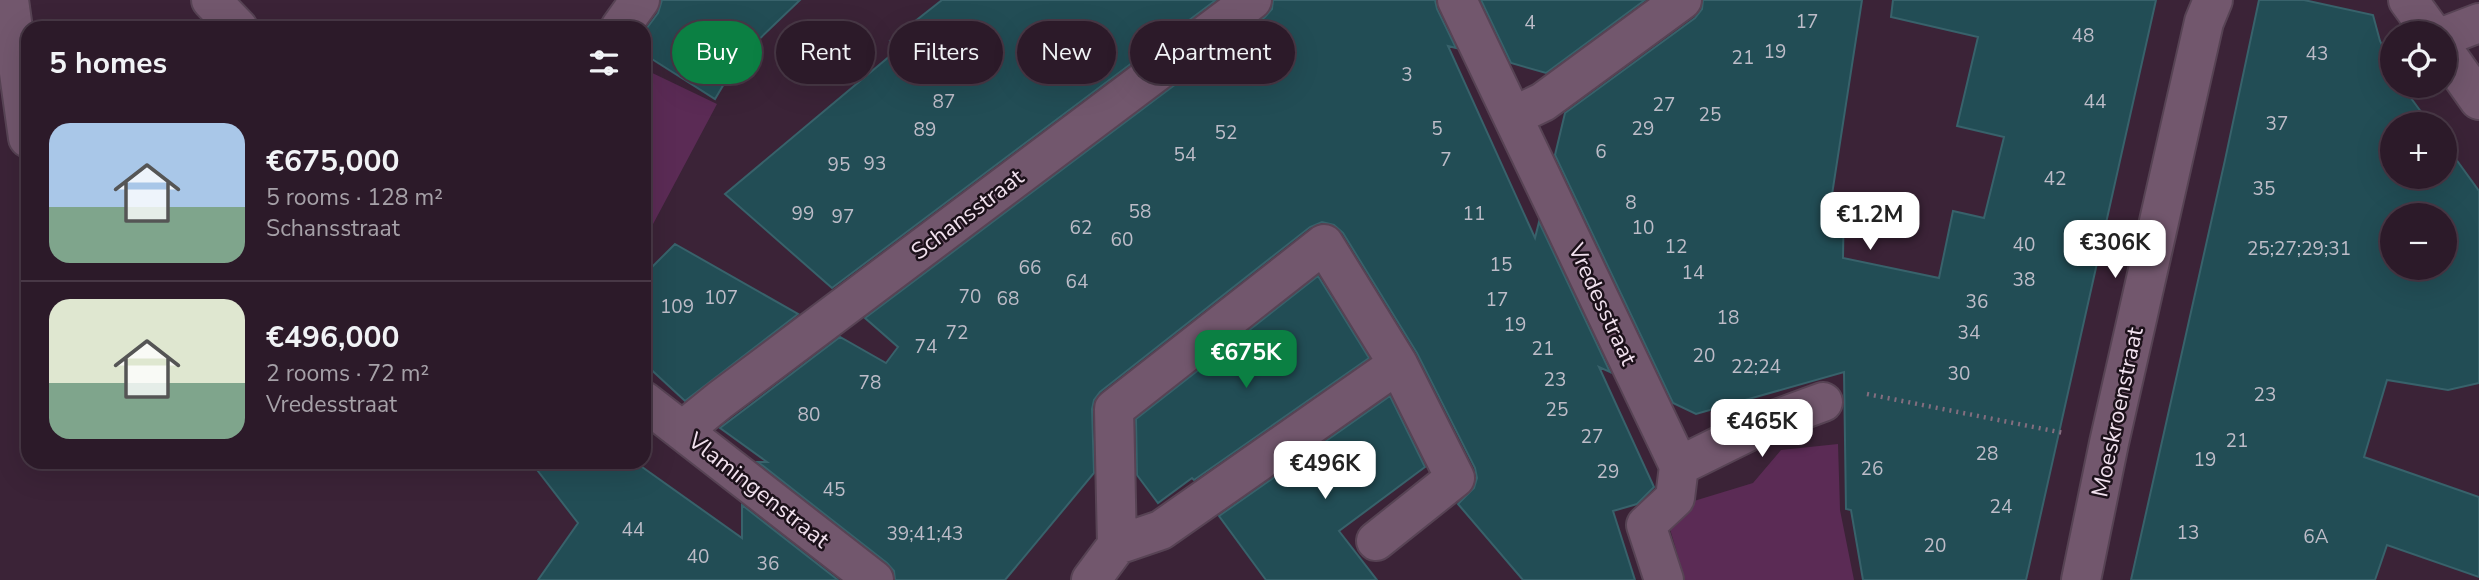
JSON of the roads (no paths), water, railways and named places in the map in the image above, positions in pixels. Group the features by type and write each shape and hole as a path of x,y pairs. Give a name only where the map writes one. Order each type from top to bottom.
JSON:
{"street":[{"path":"9,0 21,87"},
{"path":"211,0 231,21"},
{"path":"626,21 640,0"},
{"name":"Schansstraat","path":"683,430 731,391 1252,0"},
{"name":"Vredesstraat","path":"1457,0 1679,466"},
{"path":"1514,116 1543,102 1682,0"},
{"name":"Moeskroenstraat","path":"2081,580 2109,443 2204,22 2213,0"},
{"path":"2408,0 2423,21"},
{"path":"2457,31 2479,23"},
{"path":"2457,69 2479,100"},
{"path":"1116,545 1114,409 1324,244 1398,364 1455,478 1376,541"},
{"path":"1091,580 1116,545 1161,530 1398,364"},
{"path":"1664,580 1646,525 1675,498 1679,466 1766,423 1823,402"},
{"name":"Vlamingenstraat","path":"651,406 874,580"}]}
